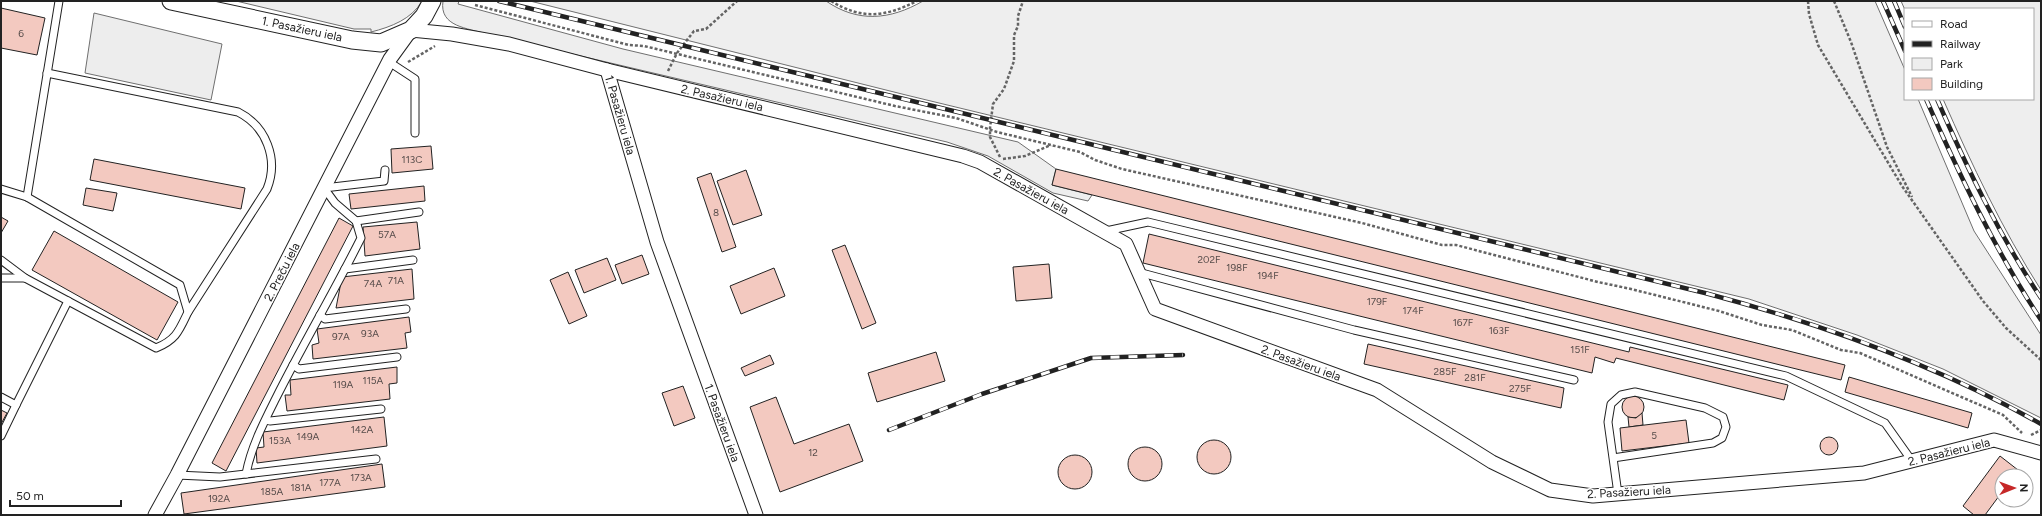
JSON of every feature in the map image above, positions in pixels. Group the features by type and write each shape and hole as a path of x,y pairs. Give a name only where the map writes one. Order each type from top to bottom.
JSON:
{"street":[{"name":"1. Pasažieru iela","path":"171,1 352,40 381,43 411,30 452,34 509,44 607,70 657,242 756,515"},
{"path":"411,30 424,16 432,1"},
{"name":"2. Preču iela","path":"155,515 389,62 411,30"},
{"name":"2. Pasažieru iela","path":"607,70 963,156 980,162 1126,244 1154,309 1377,390 1492,462 1550,490 1593,496 1864,473 1994,440 2041,453"}],"lane":[{"path":"27,197 59,1"},
{"path":"389,62 415,78 415,133"},
{"path":"1,260 25,278 156,348 167,343 178,333 188,312 267,189 272,176 273,164 269,148 260,129 250,118 238,112 47,73"},
{"path":"324,188 384,181 385,170"},
{"path":"246,474 249,458 292,365 361,238 356,221 336,203 324,188"},
{"path":"1,189 27,197 180,285 188,312"},
{"path":"356,221 419,212"},
{"path":"1104,232 1148,222 1786,376 1885,423 1912,461"},
{"path":"345,269 413,260"},
{"path":"1138,272 1354,330 1574,380"},
{"path":"1,278 25,278"},
{"path":"1,436 68,301"},
{"path":"320,315 325,319 406,309"},
{"path":"292,365 299,370 397,357"},
{"path":"1613,458 1713,443 1722,438 1726,428 1722,417 1705,408 1635,392 1621,394 1612,404 1608,422 1613,458 1618,494"},
{"path":"1,397 16,405"},
{"path":"266,420 270,421 381,409"},
{"path":"177,475 220,477 376,459"}],"path":[{"path":"663,84 665,76 676,53 694,31 706,28 737,1"},
{"path":"831,1 845,10 866,15 885,14 917,1"},
{"path":"1001,160 990,137 993,104 1004,89 1014,61 1014,35 1018,26 1018,16 1023,1"},
{"path":"1808,1 1813,31 1826,61 1916,205 1983,301 2006,328 2041,360"},
{"path":"1834,1 1851,42 1887,147 1916,205"},
{"path":"475,5 629,45 644,46 676,53 895,106 956,118 990,128 997,132 1052,144 1080,152 1095,160 1122,169 1362,223 1442,245 1456,245 1598,282 1632,288 1712,309 1762,325 1792,330 1841,350 1860,353 2003,415 2027,438 2041,430"},
{"path":"980,162 1025,156 1052,144"}],"green space":[{"path":"236,1 422,1 413,13 407,17 386,28 371,32 371,29 354,29"},
{"path":"443,1 459,1 458,4 623,49 1018,142 1056,169 1052,185 1092,195 1088,201 1053,193 988,156 947,142 464,28 450,21 446,16 443,10"},
{"path":"530,1 826,1 850,13 862,16 874,16 898,12 923,1 1875,1 1904,68 1904,100 1918,100 1974,231 2041,335 2041,418 1943,369 1857,335 1749,299 906,95"},
{"path":"1901,1 2041,1 2041,290 2000,220 1943,100 2034,100 2034,8 1904,8"}],"shaded area":[{"path":"94,13 222,44 211,100 85,73"}],"building":[{"path":"1,8 45,18 37,55 1,48"},
{"path":"431,146 433,169 392,173 391,149"},
{"path":"94,159 245,188 241,209 90,180"},
{"path":"1056,169 1845,365 1841,380 1052,185"},
{"path":"746,170 762,215 733,225 717,181"},
{"path":"711,173 736,247 722,252 697,178"},
{"path":"424,186 425,201 351,209 349,194"},
{"path":"86,188 117,193 113,211 83,205"},
{"path":"1,217 8,221 1,233"},
{"path":"339,218 353,226 226,471 212,463"},
{"path":"417,222 420,249 365,256 363,227"},
{"path":"54,231 178,302 157,340 32,270"},
{"path":"1149,234 1629,352 1630,347 1788,385 1784,400 1616,358 1614,363 1595,357 1592,373 1143,263"},
{"path":"845,245 876,323 862,329 832,250"},
{"path":"642,255 649,274 622,284 615,265"},
{"path":"607,258 616,280 584,293 575,270"},
{"path":"1049,264 1052,298 1016,301 1013,267"},
{"path":"774,268 785,296 741,314 730,286"},
{"path":"412,269 414,299 336,308 342,277"},
{"path":"568,272 587,316 569,324 550,280"},
{"path":"409,317 411,332 405,333 407,348 313,359 312,345 319,343 317,329"},
{"path":"1368,344 1564,388 1561,408 1364,364"},
{"path":"936,352 945,381 877,402 868,373"},
{"path":"770,355 774,364 745,376 741,368"},
{"path":"397,367 397,383 389,384 390,399 287,411 285,395 291,395 290,380"},
{"path":"1849,377 1972,413 1968,428 1845,392"},
{"path":"683,386 695,418 674,426 662,393"},
{"path":"1633,396 1641,399 1644,407 1641,415 1633,418 1625,415 1622,407 1625,399"},
{"path":"776,397 794,444 849,424 863,461 780,492 750,407"},
{"path":"1,410 7,413 1,424"},
{"path":"1642,413 1643,425 1629,427 1628,417 1636,418"},
{"path":"384,417 387,446 257,463 256,448 264,447 263,432"},
{"path":"1686,420 1689,443 1622,451 1620,428"},
{"path":"1829,437 1835,440 1838,446 1835,452 1829,455 1823,452 1820,446 1823,440"},
{"path":"1211,440 1217,440 1226,445 1230,451 1230,463 1226,469 1217,474 1211,474 1202,469 1197,460 1197,454 1202,445"},
{"path":"1148,447 1157,452 1161,457 1161,471 1157,476 1152,480 1142,481 1138,480 1129,471 1128,461 1129,457 1138,448"},
{"path":"1072,455 1078,455 1087,460 1091,466 1091,478 1087,484 1078,489 1072,489 1063,484 1058,475 1058,469 1063,460"},
{"path":"2000,456 2015,468 1994,468 1994,503 1985,515 1974,515 1963,506"},
{"path":"382,464 385,487 184,514 181,493"}],"railway":[{"path":"499,1 1705,293 1749,305 1835,332 1919,364 2001,402 2041,424"},
{"path":"1883,1 1904,49"},
{"path":"1894,1 1904,25"},
{"path":"1926,100 1993,240 2024,294 2041,320"},
{"path":"1937,100 1984,201 2011,250 2041,298"},
{"path":"889,430 982,394 1091,358 1183,355"}]}
